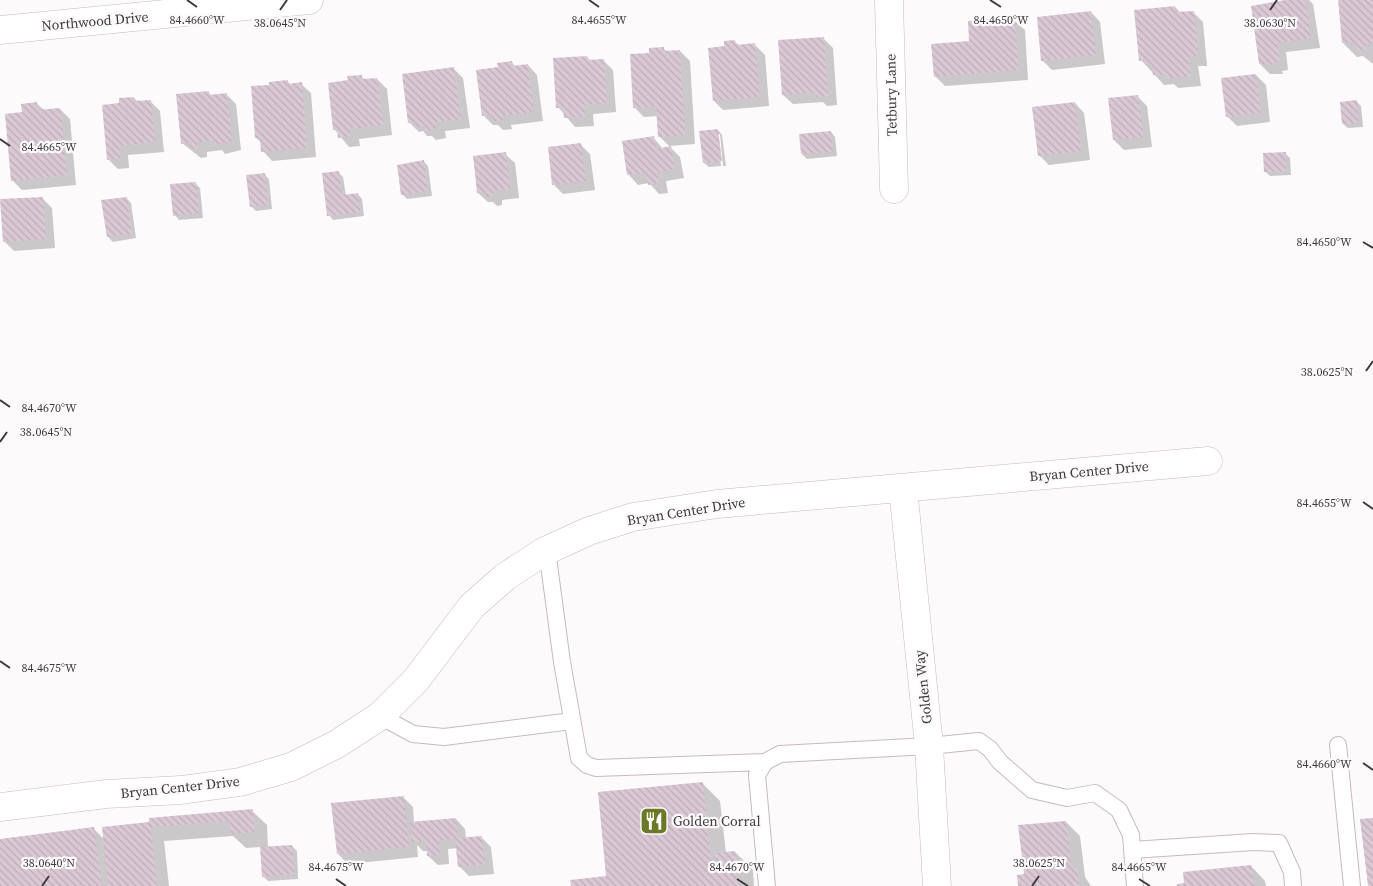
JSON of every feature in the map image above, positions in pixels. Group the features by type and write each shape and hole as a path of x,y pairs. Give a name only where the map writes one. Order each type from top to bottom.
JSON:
{"street":[{"name":"Northwood Drive","path":"0,30 309,0"},
{"name":"Tetbury Lane","path":"889,0 894,189"},
{"name":"Bryan Center Drive","path":"0,807 106,794 182,790 240,782 291,767 337,744 380,716 416,680 472,606 505,577 547,550 589,531 633,517 717,504 1208,460"},
{"name":"Golden Way","path":"903,488 929,746 937,886"}],"lane":[{"path":"547,550 572,721 579,758 587,765 596,768 765,762 780,754 929,746 979,741 990,749 1000,762 1032,790 1066,798 1095,794 1119,810 1131,834 1135,886"},
{"path":"380,716 414,734 444,737 572,721"},
{"path":"1338,745 1352,886"},
{"path":"765,762 757,775 767,886"},
{"path":"1132,850 1253,842 1279,844 1292,872 1293,886"}],"building":[{"path":"1285,0 1305,0 1311,38 1277,43 1279,61 1274,62 1274,65 1259,64 1251,6"},
{"path":"1338,0 1373,0 1373,43 1365,44 1366,50 1356,51 1355,42 1342,43"},
{"path":"1175,6 1176,12 1194,11 1198,56 1189,57 1191,76 1167,79 1166,74 1153,75 1152,64 1145,65 1145,60 1139,61 1134,10"},
{"path":"1091,11 1096,55 1041,61 1037,17"},
{"path":"996,18 997,21 1015,19 1019,70 934,77 931,44 969,41 968,21"},
{"path":"824,37 828,96 816,97 816,92 782,95 778,40"},
{"path":"735,40 736,45 755,43 760,97 713,101 708,48 724,46 724,41"},
{"path":"664,47 664,51 680,50 685,135 658,137 656,107 633,108 630,54 649,53 649,48"},
{"path":"587,56 588,60 604,59 607,103 584,105 585,117 564,118 563,108 556,108 553,58"},
{"path":"512,61 513,66 528,64 534,112 502,116 503,120 492,121 491,115 482,116 476,70 498,67 497,63"},
{"path":"454,67 461,119 436,122 436,129 425,131 425,126 417,127 415,122 408,123 402,74"},
{"path":"1256,74 1261,113 1226,117 1221,78"},
{"path":"362,75 362,79 377,78 383,125 350,129 350,136 338,138 337,130 333,130 328,83 348,80 347,76"},
{"path":"288,80 288,84 302,82 307,148 261,152 260,138 255,138 251,86 269,85 269,82"},
{"path":"209,91 209,95 227,93 232,141 214,145 214,141 197,142 198,148 190,149 189,143 181,144 176,94"},
{"path":"1138,95 1143,137 1113,140 1108,98"},
{"path":"134,97 134,101 151,100 155,142 119,146 120,159 107,160 102,105 119,103 119,98"},
{"path":"1357,100 1359,123 1342,124 1340,102"},
{"path":"37,102 38,110 60,108 67,175 11,181 5,114 22,112 21,104"},
{"path":"1075,102 1081,151 1038,156 1032,107"},
{"path":"718,129 722,161 703,163 699,131"},
{"path":"831,131 833,152 801,154 799,134"},
{"path":"654,136 656,149 671,146 675,169 657,172 659,183 648,185 646,173 627,175 622,141"},
{"path":"581,143 586,181 552,185 548,147"},
{"path":"506,152 510,189 493,191 493,196 486,197 486,192 477,193 473,156"},
{"path":"1286,152 1286,171 1264,172 1263,153"},
{"path":"424,160 428,191 401,195 397,165"},
{"path":"339,171 342,195 358,193 360,212 327,216 322,173"},
{"path":"265,173 268,205 250,207 246,175"},
{"path":"196,182 199,213 173,216 170,184"},
{"path":"43,197 46,239 3,242 0,199"},
{"path":"127,197 132,234 107,237 101,200"},
{"name":"Golden Corral","path":"703,782 711,862 716,862 715,853 735,851 738,886 571,886 570,880 606,876 598,792"},
{"path":"404,796 409,847 337,854 331,803"},
{"path":"253,809 254,832 231,834 229,821 151,827 157,886 108,886 102,827 149,822 149,818"},
{"path":"456,818 458,838 482,836 485,864 458,867 455,839 439,840 440,855 427,856 426,841 412,842 410,822"},
{"path":"1373,818 1373,886 1368,886 1360,819"},
{"path":"1066,821 1072,869 1077,868 1079,886 1018,886 1017,875 1024,874 1018,825"},
{"path":"94,827 102,886 0,886 0,839"},
{"path":"292,845 294,874 262,877 260,847"},
{"path":"1251,865 1254,886 1177,886 1177,884 1184,883 1183,872"}],"place":[{"name":"Golden Corral","path":"654,821"}]}
